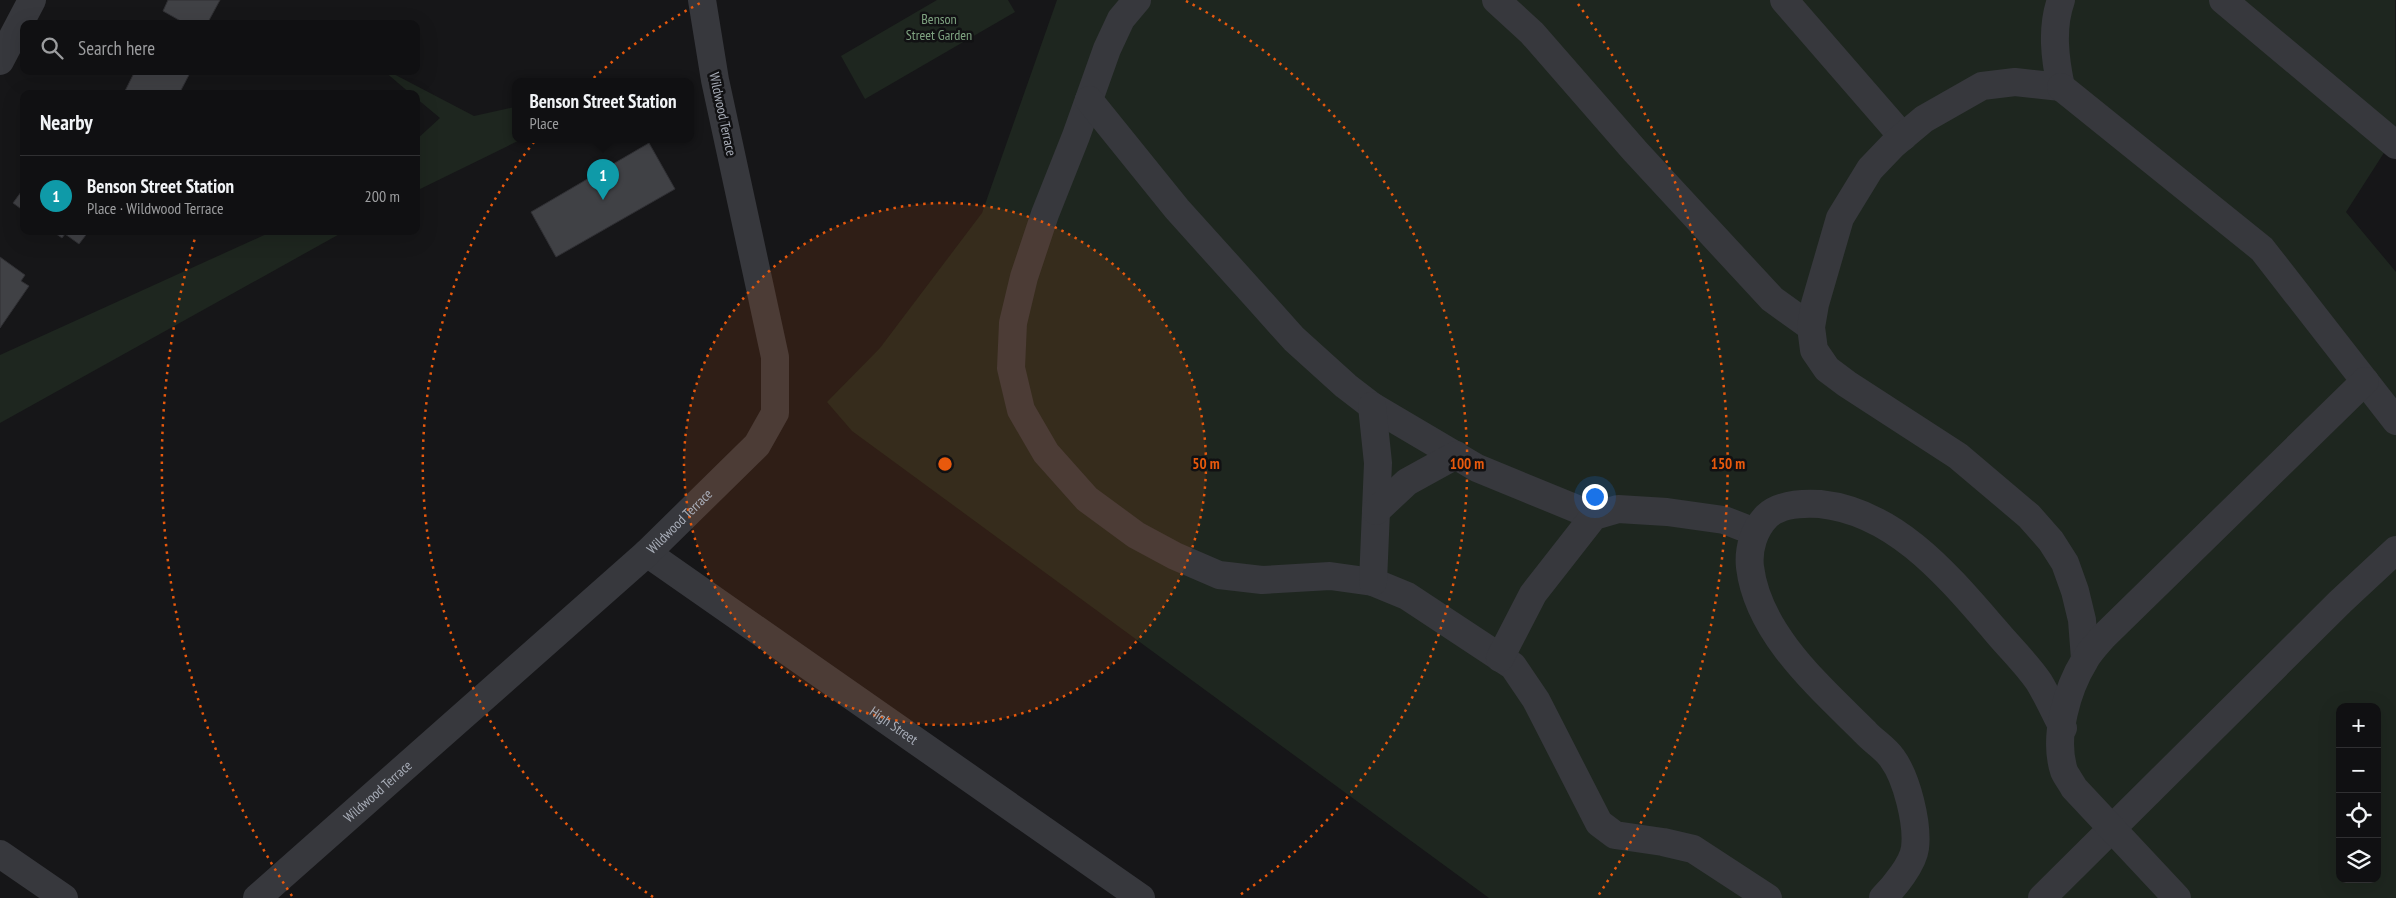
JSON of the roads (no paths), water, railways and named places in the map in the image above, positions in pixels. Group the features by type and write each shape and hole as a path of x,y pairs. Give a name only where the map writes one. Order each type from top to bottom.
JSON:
{"street":[{"path":"22,20 32,0"},
{"name":"Wildwood Terrace","path":"257,898 647,553 757,445 775,413 775,356 715,80 702,0"},
{"path":"1137,0 1121,18 1107,49 1045,214 1024,276 1016,314 1011,368 1020,410 1046,452 1087,499 1136,535 1175,556 1219,575 1262,580 1330,576 1373,582 1406,596 1513,666 1536,700 1599,823 1615,835 1663,842 1693,849 1768,898"},
{"path":"1496,0 1532,34 1635,151 1765,292 1811,328"},
{"path":"1784,0 1903,136"},
{"path":"2061,0 2055,33 2056,62 2062,87"},
{"path":"2223,0 2396,145"},
{"path":"0,61 20,23"},
{"path":"2085,659 2082,620 2075,591 2065,564 2051,541 2029,516 1958,456 1855,390 1827,368 1814,350 1811,328 1840,218 1870,169 1903,136 1924,119 1982,86 2015,82 2062,87 2262,249 2396,421"},
{"path":"1088,100 1178,209 1294,339 1372,406 1477,468 1594,516"},
{"path":"2177,898 2074,788 2064,771 2060,745 2067,703 2085,659 2111,629 2365,380"},
{"path":"1372,406 1378,463 1373,582"},
{"path":"1376,511 1407,482 1456,455"},
{"path":"1884,898 1897,883 1915,850 1913,819 1906,786 1893,758 1810,676 1783,643 1764,611 1752,579 1749,555 1755,532 1768,515 1784,507 1806,503 1839,506 1892,531 1923,552 1959,589 2038,681 2062,728"},
{"path":"1500,658 1533,594 1594,516 1618,509 1668,512 1724,520 1755,532"},
{"path":"2042,898 2396,550"},
{"name":"High Street","path":"647,553 1141,898"},
{"path":"0,854 64,898"}],"place":[{"name":"Benson Street Station","path":"603,200"}],"park label":[{"name":"Benson Street Garden","path":"939,28"}]}
